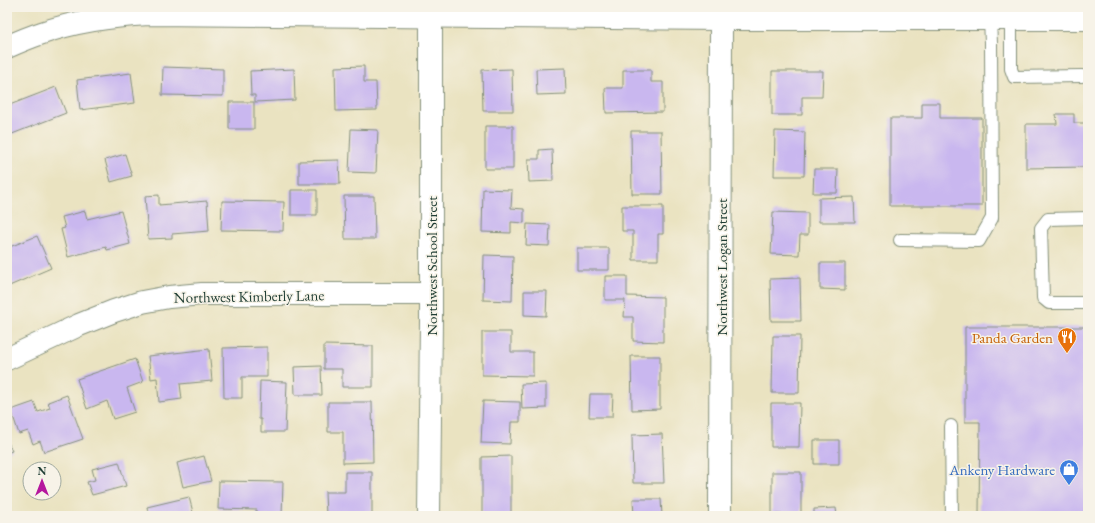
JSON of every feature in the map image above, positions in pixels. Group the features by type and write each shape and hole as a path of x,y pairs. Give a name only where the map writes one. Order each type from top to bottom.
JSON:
{"street":[{"path":"7,47 41,33 64,26 93,20 149,14 721,19 962,13 1000,19 1088,19"},
{"name":"Northwest School Street","path":"429,516 431,17"},
{"name":"Northwest Logan Street","path":"720,516 721,19"},
{"name":"Northwest Kimberly Lane","path":"7,359 79,325 114,311 142,302 169,297 202,294 431,294"}],"lane":[{"path":"1000,19 1014,77 1082,76"},
{"path":"900,240 978,241 992,218 991,51 1000,19"},
{"path":"1088,218 1048,219 1041,228 1043,298 1050,303 1088,304"},
{"path":"951,426 952,516"}],"building":[{"path":"364,66 364,82 376,82 377,110 336,111 335,67"},
{"path":"163,67 223,69 223,96 162,95"},
{"path":"565,68 566,94 537,95 536,69"},
{"path":"294,69 295,100 255,102 255,95 251,95 250,71"},
{"path":"512,69 513,111 483,111 482,70"},
{"path":"623,70 651,70 651,82 663,82 663,112 606,113 605,88 623,88"},
{"path":"772,71 823,71 822,97 802,97 802,115 772,115"},
{"path":"131,73 135,103 80,110 77,80"},
{"path":"56,87 66,113 7,136 7,106"},
{"path":"229,102 254,102 254,129 229,129"},
{"path":"922,103 940,103 940,118 982,118 982,206 890,206 890,118 922,118"},
{"path":"1056,114 1074,114 1074,123 1088,123 1088,167 1026,168 1026,124 1057,124"},
{"path":"485,126 513,126 513,169 485,169"},
{"path":"351,129 378,130 376,173 349,172"},
{"path":"631,131 661,131 662,194 632,194"},
{"path":"775,131 805,132 804,176 774,176"},
{"path":"552,149 553,181 529,182 528,159 539,159 539,150"},
{"path":"125,154 132,176 111,182 105,160"},
{"path":"339,160 340,184 299,184 299,161"},
{"path":"814,169 838,169 837,193 813,193"},
{"path":"483,189 512,190 511,208 524,209 524,223 511,222 511,233 482,232"},
{"path":"291,190 317,190 317,215 291,215"},
{"path":"159,195 159,205 207,201 209,231 172,234 172,238 148,239 145,196"},
{"path":"344,196 374,196 375,239 345,239"},
{"path":"854,197 855,222 819,222 819,198"},
{"path":"222,201 284,202 283,231 221,230"},
{"path":"622,206 663,206 663,234 658,234 658,260 633,260 633,231 622,231"},
{"path":"85,211 87,219 121,211 130,244 107,250 106,247 68,257 61,229 65,228 62,217"},
{"path":"773,212 808,213 808,235 800,235 799,255 771,254"},
{"path":"527,224 550,225 549,246 526,245"},
{"path":"37,236 51,268 7,287 7,248"},
{"path":"577,248 609,248 609,270 577,270"},
{"path":"484,255 513,256 512,301 483,300"},
{"path":"820,263 845,263 845,290 820,289"},
{"path":"605,276 627,276 627,296 663,297 663,342 633,341 633,317 624,317 625,300 605,300"},
{"path":"800,278 801,321 771,321 770,279"},
{"path":"524,291 547,291 546,316 524,315"},
{"path":"965,327 1088,327 1088,515 979,514 980,422 965,422"},
{"path":"482,332 511,332 511,352 533,352 533,376 482,375"},
{"path":"773,336 800,336 799,393 772,393"},
{"path":"324,345 373,346 373,387 342,387 342,369 324,369"},
{"path":"267,347 267,377 242,377 242,398 224,398 223,348"},
{"path":"209,349 212,381 180,384 182,399 159,402 157,378 151,379 148,356"},
{"path":"631,356 660,356 660,409 632,410"},
{"path":"135,359 143,382 127,388 135,412 113,419 107,401 87,409 77,379"},
{"path":"321,366 322,395 295,395 294,367"},
{"path":"260,381 287,382 285,432 261,432 261,419 259,419"},
{"path":"546,383 546,408 522,409 521,384"},
{"path":"590,394 613,394 612,417 589,417"},
{"path":"67,395 83,439 44,452 40,441 33,444 28,431 19,434 11,410 34,402 38,412 50,408 48,402"},
{"path":"483,401 520,402 520,422 511,422 510,444 481,443"},
{"path":"328,402 372,402 373,462 343,463 343,432 328,432"},
{"path":"771,403 800,403 799,447 771,447"},
{"path":"662,434 664,483 633,483 632,435"},
{"path":"7,440 12,451 7,453"},
{"path":"814,440 839,440 839,464 814,464"},
{"path":"204,456 211,481 183,487 177,463"},
{"path":"511,456 511,516 482,516 482,457"},
{"path":"119,462 126,486 92,495 87,482 95,480 92,469"},
{"path":"345,472 372,472 372,516 326,516 325,492 345,492"},
{"path":"772,472 801,472 801,515 772,514"},
{"path":"219,481 283,482 282,516 257,516 257,510 218,509"},
{"path":"189,497 194,516 149,516 147,507"},
{"path":"633,499 661,499 662,516 634,516"},
{"path":"836,508 837,516 814,516 814,509"}],"place":[{"name":"Panda Garden","path":"1067,354"},
{"name":"Ankeny Hardware","path":"1069,486"}]}
